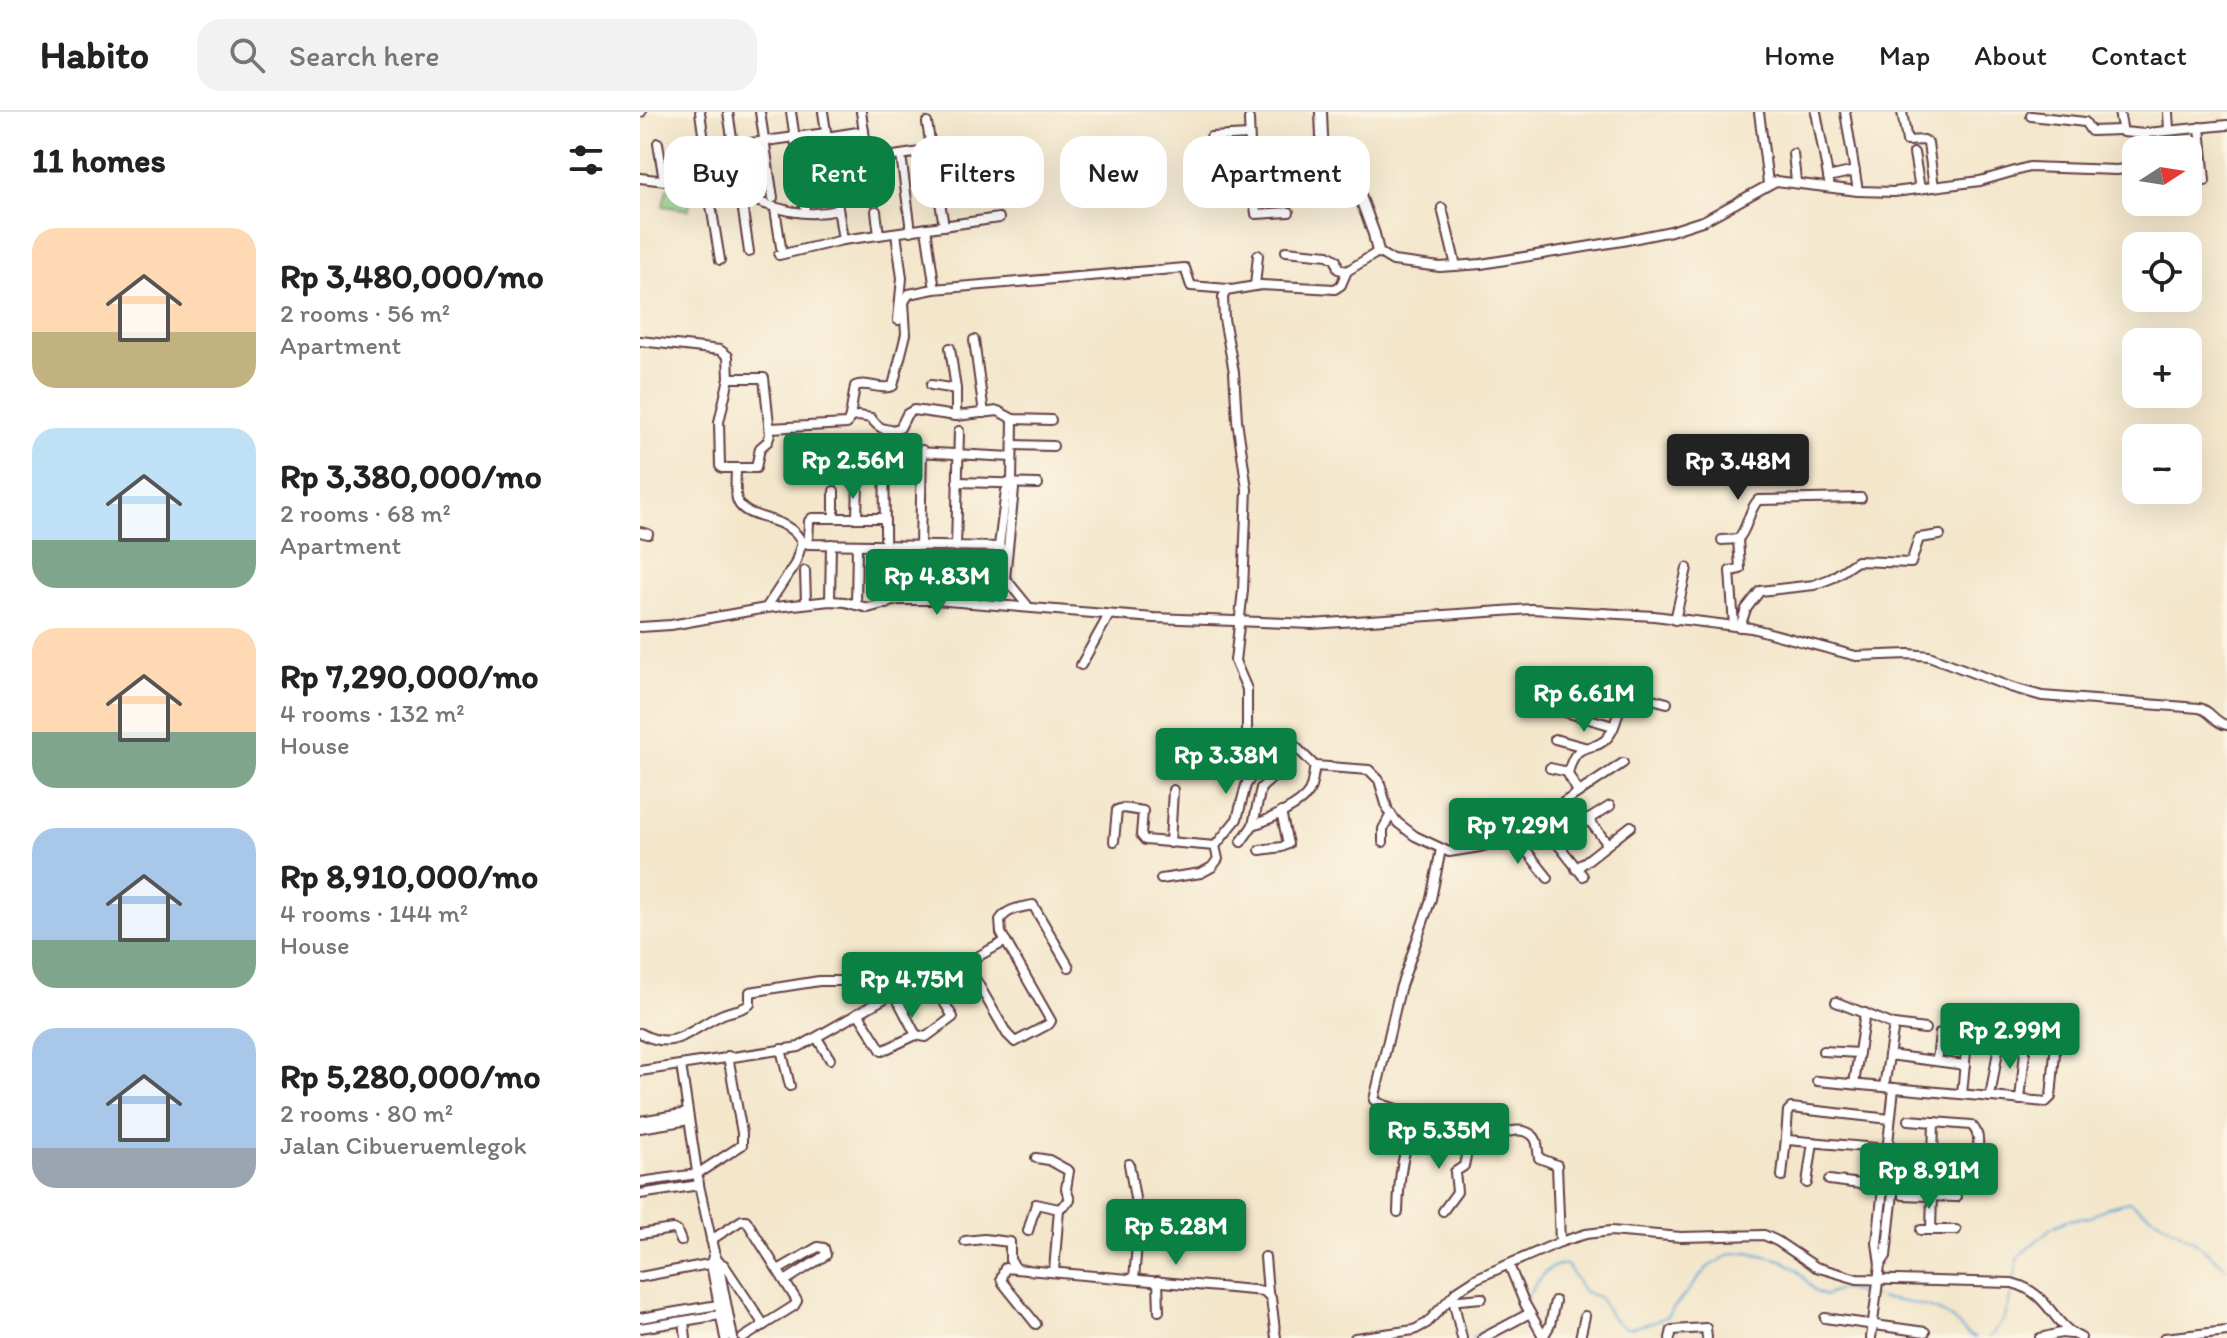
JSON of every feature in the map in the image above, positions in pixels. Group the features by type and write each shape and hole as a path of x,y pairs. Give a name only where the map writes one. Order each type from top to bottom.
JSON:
{"street":[{"path":"700,112 703,136"},
{"path":"728,112 732,136"},
{"path":"760,112 763,136"},
{"path":"791,112 794,136"},
{"path":"823,112 843,240"},
{"path":"861,112 865,136"},
{"path":"1321,112 1322,136"},
{"path":"1759,112 1768,183"},
{"path":"1816,112 1830,187"},
{"path":"1845,112 1858,191"},
{"path":"1902,112 1907,141 1927,141 1934,187"},
{"path":"2119,112 2121,130"},
{"path":"2168,112 2169,130"},
{"path":"2031,116 2085,122 2089,131 2121,130 2145,134 2227,125"},
{"path":"1230,136 1249,135 1249,119"},
{"path":"927,123 930,136"},
{"path":"2200,127 2205,181"},
{"path":"810,136 864,131"},
{"path":"640,178 664,181 658,143"},
{"path":"895,156 911,153"},
{"path":"1914,153 1920,189"},
{"path":"1793,154 1796,181"},
{"path":"901,155 911,231"},
{"path":"767,160 773,198"},
{"path":"1365,208 1378,252 1385,258 1402,264 1456,266 1622,241 1681,228 1721,212 1768,183 1796,181 1858,191 1920,189 1980,181 2038,166 2122,169"},
{"path":"1828,177 1855,171"},
{"path":"767,206 804,214 838,210"},
{"path":"713,208 720,260"},
{"path":"743,208 749,252"},
{"path":"875,208 879,235"},
{"path":"942,208 944,226"},
{"path":"1255,208 1256,214"},
{"path":"1442,208 1456,266"},
{"path":"775,209 780,251 999,218"},
{"path":"1244,216 1289,212"},
{"path":"926,228 934,283"},
{"path":"896,233 902,278 898,320"},
{"path":"1286,251 1328,255 1336,260 1338,269 1347,271"},
{"path":"770,428 845,424 850,417 855,386 893,386 906,334 904,302 909,294 950,287 1185,268 1192,287 1335,289 1341,285 1347,271 1378,252"},
{"path":"1255,286 1258,255"},
{"path":"1230,289 1224,294 1223,307 1247,489 1235,661 1247,689 1246,749 1260,763"},
{"path":"974,340 984,413"},
{"path":"640,341 723,350 728,356 729,378 719,422 719,465 736,469 758,467 760,448 768,441 770,428 764,378 729,378"},
{"path":"950,348 956,416"},
{"path":"931,385 956,389"},
{"path":"850,417 871,418 877,427 888,431 900,428 911,410 956,416 984,413 1051,420"},
{"path":"972,599 1000,577 1014,489 1013,445 1008,416"},
{"path":"956,547 959,431"},
{"path":"1013,445 1053,446"},
{"path":"884,450 886,604"},
{"path":"857,517 857,451 922,450 1012,457"},
{"path":"920,546 922,450"},
{"path":"736,469 737,498 741,506 749,513 779,521 802,543 795,564 766,608"},
{"path":"957,482 1038,484"},
{"path":"1012,483 1006,491 1000,577 1027,605"},
{"path":"834,491 834,517"},
{"path":"1722,540 1738,539 1742,535 1754,505 1762,498 1861,498"},
{"path":"884,518 812,518 808,525 808,544 1000,547"},
{"path":"1737,627 1760,591 1814,585 1832,578 1857,561 1911,563 1919,538 1940,535"},
{"path":"1737,627 1730,571 1741,568 1738,539"},
{"path":"830,601 831,544"},
{"path":"856,605 857,545"},
{"path":"1675,620 1687,568"},
{"path":"805,571 806,603"},
{"path":"640,627 682,624 766,608 830,601 873,608 897,600 910,589 1109,615 1333,624 1547,608 1776,633 1856,656 1929,656 2027,693 2205,709 2218,723 2227,725"},
{"path":"1081,665 1109,615"},
{"path":"1576,686 1622,697"},
{"path":"1578,792 1568,772 1576,753 1603,741 1613,726 1626,692 1667,703"},
{"path":"1565,712 1613,726"},
{"path":"1555,739 1584,747"},
{"path":"1215,846 1237,819 1246,785 1260,763 1294,746 1304,752 1315,766 1358,768 1373,772 1391,814 1415,836 1456,853 1497,843 1514,835 1524,823 1538,819 1623,763"},
{"path":"1253,825 1275,818 1300,801 1310,790 1315,766"},
{"path":"1550,768 1568,772"},
{"path":"1241,842 1253,825 1261,788 1279,772"},
{"path":"1170,843 1173,790"},
{"path":"1554,841 1610,806"},
{"path":"1114,841 1117,810 1123,808 1143,811 1141,835 1145,840 1215,846"},
{"path":"1260,850 1288,844 1281,812"},
{"path":"1383,842 1383,829 1391,814"},
{"path":"1538,819 1580,872 1607,843 1631,826"},
{"path":"1588,819 1607,843"},
{"path":"1514,835 1548,878"},
{"path":"1161,879 1208,870 1218,859 1215,846"},
{"path":"1441,849 1431,899 1400,989 1374,1098 1379,1103 1469,1141 1481,1141 1515,1130 1531,1134 1536,1138 1539,1158 1557,1165 1560,1242"},
{"path":"966,963 1013,1041 1019,1041 1051,1021 999,927 1003,915 1016,908 1033,905 1069,967"},
{"path":"640,1071 799,1047 894,993 928,976 966,963 1006,941"},
{"path":"858,1013 882,1051 916,1035 926,1037 953,1017 928,976"},
{"path":"640,1033 660,1041 679,1038 717,1016 746,1007 750,1004 750,992 819,981 851,981"},
{"path":"894,993 916,1035"},
{"path":"1836,1002 1894,1025 1925,1029"},
{"path":"1854,1084 1865,1013"},
{"path":"1871,1338 1880,1265 1886,1256 1884,1187 1890,1119 1889,1055 1894,1025"},
{"path":"1937,1061 1940,1033"},
{"path":"817,1038 830,1059"},
{"path":"1990,1097 2000,1039 2026,1042 2020,1100"},
{"path":"1962,1094 1967,1041"},
{"path":"781,1049 790,1086"},
{"path":"1823,1051 1859,1053"},
{"path":"1817,1081 2050,1101 2055,1053"},
{"path":"1889,1055 1965,1065"},
{"path":"640,1182 697,1174 740,1147 743,1142 728,1056"},
{"path":"681,1065 697,1174 714,1252 725,1338"},
{"path":"1782,1176 1788,1111 1791,1108 1890,1119"},
{"path":"1448,1131 1456,1115"},
{"path":"640,1121 689,1116"},
{"path":"640,1128 689,1116"},
{"path":"1398,1212 1399,1173 1407,1138 1418,1117"},
{"path":"1786,1138 1897,1157 1972,1164 1975,1161 1978,1137 1977,1130 1971,1125 1909,1120"},
{"path":"1934,1122 1931,1195 1926,1230 1956,1230"},
{"path":"1443,1211 1457,1192 1455,1172 1464,1166 1469,1141"},
{"path":"1807,1183 1813,1142"},
{"path":"1885,1225 1897,1157"},
{"path":"1036,1158 1069,1170 1066,1189 1070,1200 1059,1209 1054,1271"},
{"path":"1129,1164 1138,1215 1134,1279"},
{"path":"1829,1180 1884,1187"},
{"path":"640,1194 699,1185"},
{"path":"1903,1195 1956,1197"},
{"path":"1028,1231 1036,1204 1059,1209"},
{"path":"711,1240 746,1220 796,1304 743,1338"},
{"path":"640,1234 673,1229 681,1241"},
{"path":"1355,1338 1414,1330 1427,1323 1466,1284 1560,1242 1611,1231 1681,1237 1756,1234 1777,1241 1816,1267 1857,1279 1995,1282 2024,1287 2040,1297 2071,1334"},
{"path":"965,1241 984,1239 1010,1242 1010,1260 1016,1268"},
{"path":"778,1270 818,1247 824,1248 826,1255 785,1281"},
{"path":"1265,1257 1276,1338"},
{"path":"715,1263 733,1338"},
{"path":"640,1277 715,1263 724,1265 764,1325"},
{"path":"1509,1265 1544,1338"},
{"path":"1036,1324 1003,1283 1001,1278 1005,1268 1268,1292"},
{"path":"1158,1281 1159,1311"},
{"path":"1450,1300 1482,1298"},
{"path":"1450,1300 1462,1338"},
{"path":"1544,1338 1555,1301"},
{"path":"640,1318 719,1310"},
{"path":"647,1338 643,1327 684,1321 719,1310"},
{"path":"1483,1338 1530,1313"},
{"path":"1580,1338 1585,1316"},
{"path":"1825,1318 1925,1332"},
{"path":"684,1321 686,1338"},
{"path":"1504,1327 1509,1338"},
{"path":"1670,1338 1672,1330 1706,1328 1707,1338"},
{"path":"2164,1338 2227,1331"},
{"path":"2040,1338 2061,1333 2081,1338"}],"waterway":[{"path":"2014,1281 2018,1257 2051,1228 2067,1220 2090,1217 2108,1207 2129,1202 2194,1241 2227,1268"},
{"path":"1526,1298 1548,1271 1559,1265 1567,1265 1583,1291 1600,1298 1611,1317 1630,1328 1667,1316 1708,1267 1731,1254 1748,1252 1782,1260 1797,1270 1816,1292 1825,1296 1840,1289 1874,1296"},
{"path":"1989,1338 2005,1318 2013,1287"},
{"path":"1880,1298 1938,1311 1975,1338"},
{"path":"1472,1338 1508,1321 1522,1303"}]}
